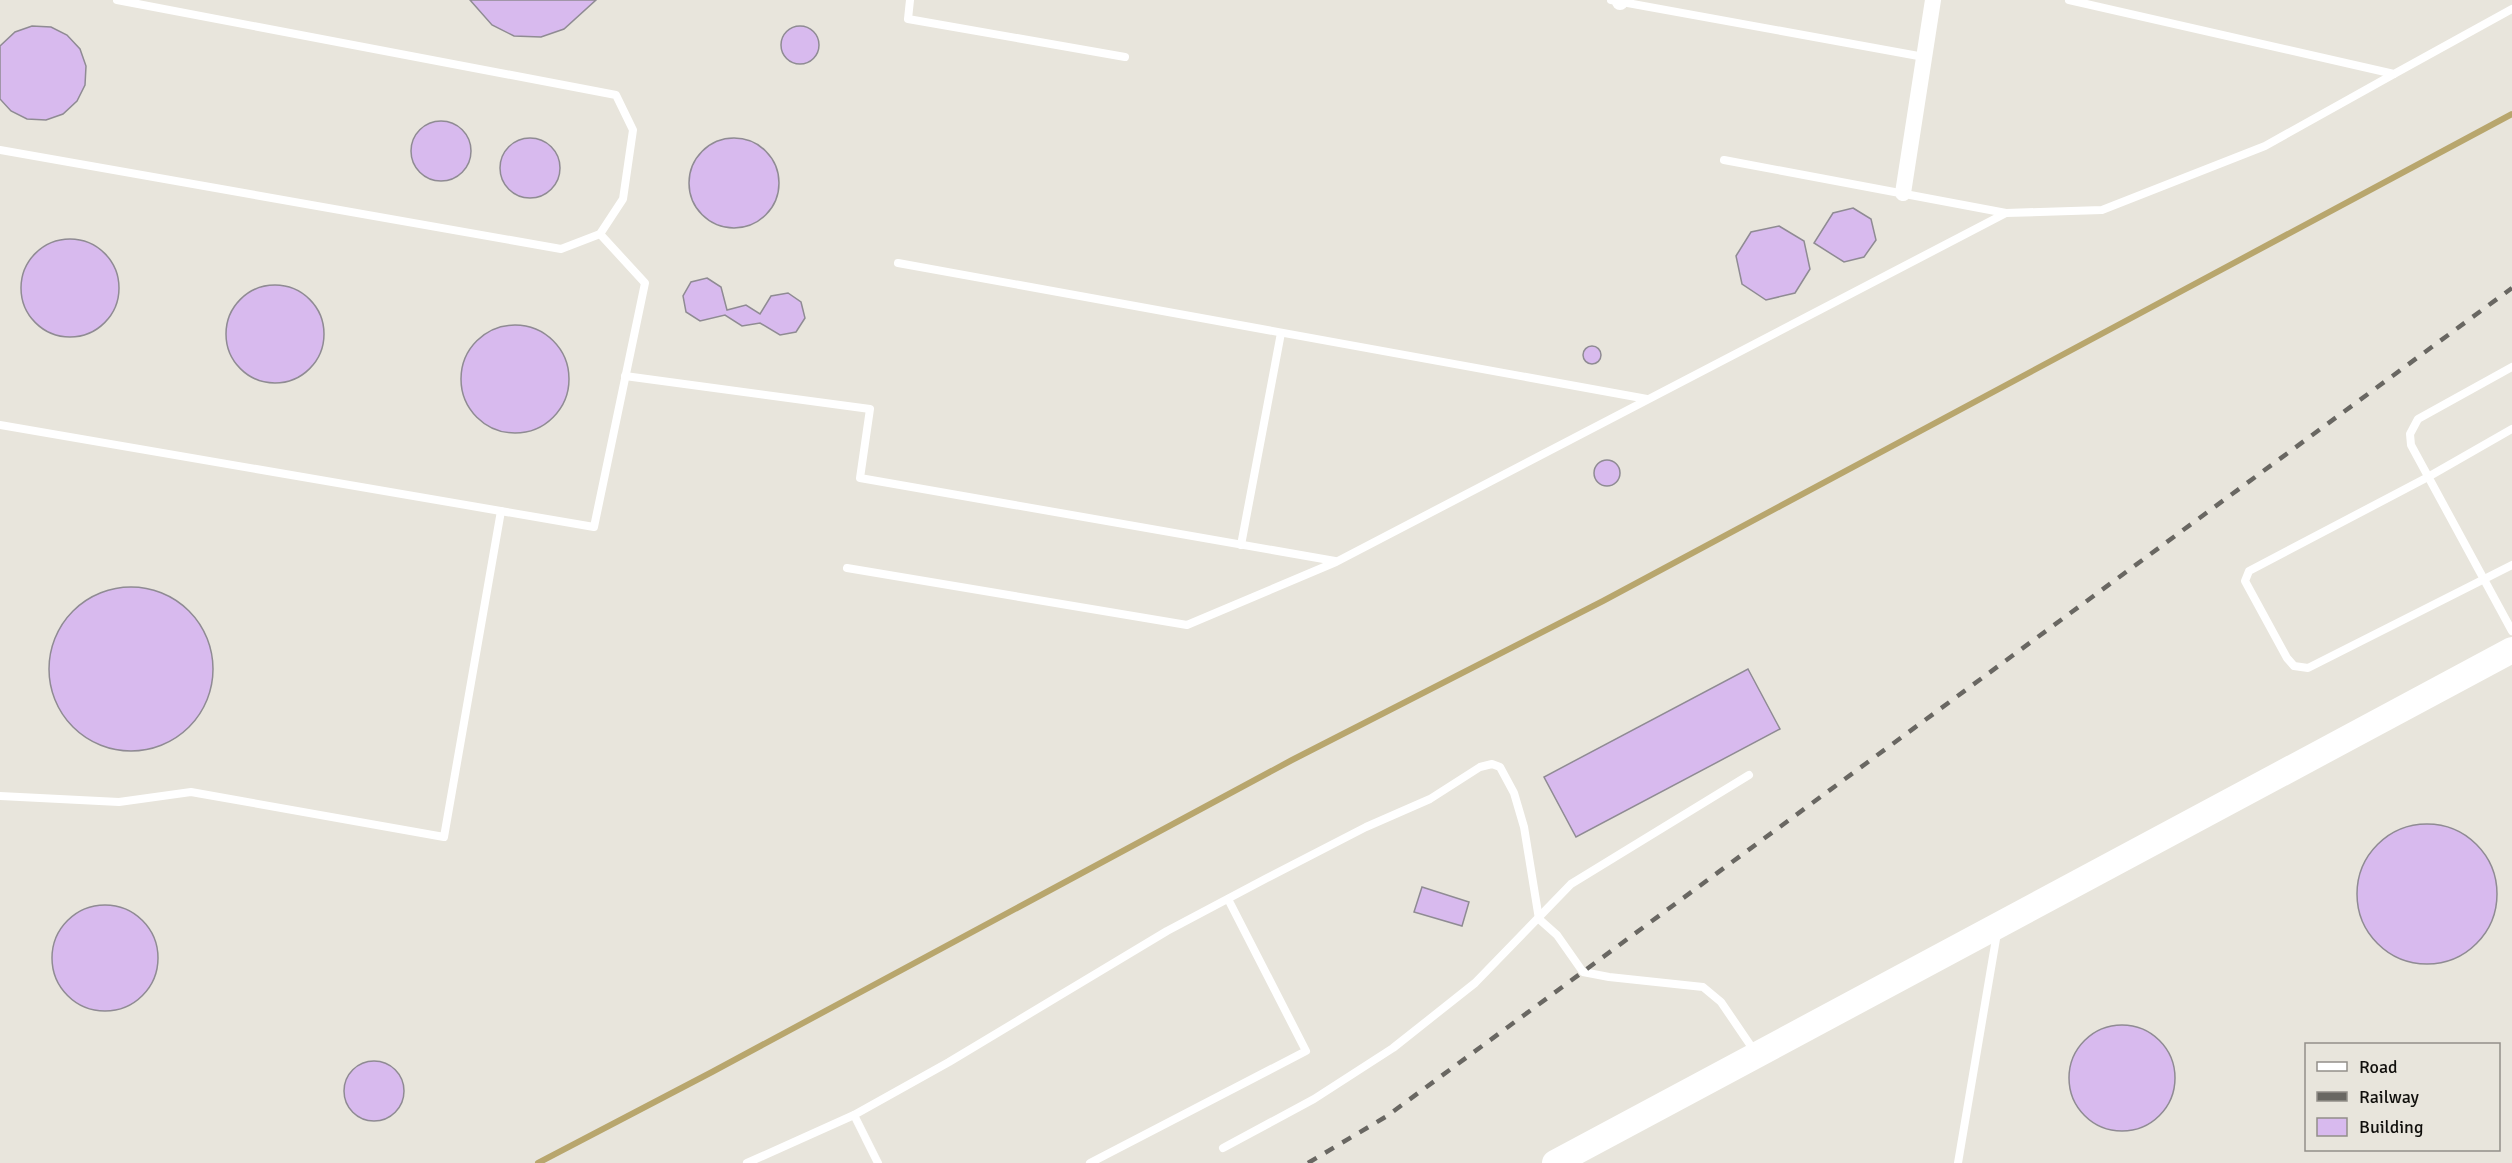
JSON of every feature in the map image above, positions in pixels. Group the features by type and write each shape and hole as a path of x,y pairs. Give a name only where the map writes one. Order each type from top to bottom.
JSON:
{"main road":[{"path":"1555,1163 2512,650"}],"street":[{"path":"1903,193 1933,0"}],"lane":[{"path":"0,150 561,249 600,234 623,199 633,130 616,95 117,0"},
{"path":"910,0 908,19 1125,57"},
{"path":"2069,0 2394,74"},
{"path":"1617,1 1924,57"},
{"path":"1724,160 2006,213 2102,210 2265,146 2512,9"},
{"path":"847,568 1187,625 1336,562 2006,213"},
{"path":"0,425 594,527 645,283 600,234"},
{"path":"898,264 1648,399"},
{"path":"1241,545 1281,333"},
{"path":"2511,371 2418,419 2410,434 2410,445 2512,631"},
{"path":"625,376 870,409 860,478 1336,562"},
{"path":"2512,429 2428,477 2249,571 2245,581 2287,658 2294,666 2308,668 2512,565"},
{"path":"0,796 119,802 191,792 444,837 501,511"},
{"path":"747,1163 854,1115 949,1062 1167,931 1366,827 1430,799 1480,767 1492,764 1500,767 1514,793 1524,827 1539,919 1557,935 1583,972 1703,987 1721,1002 1757,1054"},
{"path":"1223,1148 1314,1099 1393,1048 1475,983 1571,884 1749,775"},
{"path":"1090,1163 1306,1051 1228,899"},
{"path":"1958,1163 1998,925"},
{"path":"854,1115 878,1163"}],"building":[{"path":"470,0 596,0 564,29 541,37 514,36 492,25"},
{"path":"32,26 51,27 67,35 80,49 86,66 85,85 77,101 63,114 46,120 27,119 11,111 0,99 0,46 15,32"},
{"path":"800,26 813,32 819,45 813,58 800,64 787,58 781,45 787,32"},
{"path":"441,121 462,130 471,151 462,172 441,181 420,172 411,151 420,130"},
{"path":"530,138 551,147 560,168 551,189 530,198 509,189 500,168 509,147"},
{"path":"734,138 751,141 766,151 776,166 779,183 776,200 766,215 751,225 734,228 717,225 702,215 692,200 689,183 692,166 702,151 717,141"},
{"path":"1853,208 1871,219 1876,240 1864,257 1844,262 1814,243 1833,213"},
{"path":"1779,226 1804,241 1810,269 1795,293 1766,300 1742,284 1736,256 1751,232"},
{"path":"70,239 89,243 105,253 115,269 119,288 115,307 105,323 89,333 70,337 51,333 35,323 25,307 21,288 25,269 35,253 51,243"},
{"path":"707,278 721,287 727,310 746,305 760,314 771,296 788,293 801,302 805,318 796,332 780,335 760,323 742,326 725,315 700,321 686,312 683,296 691,282"},
{"path":"275,285 294,289 310,299 320,315 324,334 320,353 310,369 294,379 275,383 256,379 240,369 230,353 226,334 230,315 240,299 256,289"},
{"path":"515,325 536,329 553,341 565,358 569,379 565,400 553,417 536,429 515,433 494,429 477,417 465,400 461,379 465,358 477,341 494,329"},
{"path":"1592,346 1598,349 1601,355 1598,361 1592,364 1586,361 1583,355 1586,349"},
{"path":"1607,460 1616,464 1620,473 1616,482 1607,486 1598,482 1594,473 1598,464"},
{"path":"131,587 162,594 189,611 206,638 213,669 206,700 189,727 162,744 131,751 100,744 73,727 56,700 49,669 56,638 73,611 100,594"},
{"path":"1748,669 1780,729 1576,837 1544,777"},
{"path":"2427,824 2454,830 2466,836 2476,845 2485,855 2491,867 2497,894 2491,921 2485,933 2476,943 2466,952 2454,958 2427,964 2400,958 2388,952 2378,943 2369,933 2363,921 2357,894 2363,867 2369,855 2378,845 2388,836 2400,830"},
{"path":"1422,887 1469,902 1462,926 1414,912"},
{"path":"105,905 125,909 142,921 154,938 158,958 154,978 142,995 125,1007 105,1011 85,1007 68,995 56,978 52,958 56,938 68,921 85,909"},
{"path":"2122,1025 2142,1029 2160,1040 2171,1058 2175,1078 2171,1098 2160,1116 2142,1127 2122,1131 2102,1127 2084,1116 2073,1098 2069,1078 2073,1058 2084,1040 2102,1029"},
{"path":"374,1061 391,1066 399,1074 404,1091 399,1108 391,1116 374,1121 357,1116 349,1108 344,1091 349,1074 357,1066"}],"waterway":[{"path":"538,1163 1292,760 1603,601 2512,114"}],"railway":[{"path":"1308,1163 1387,1116 2512,288"}]}
